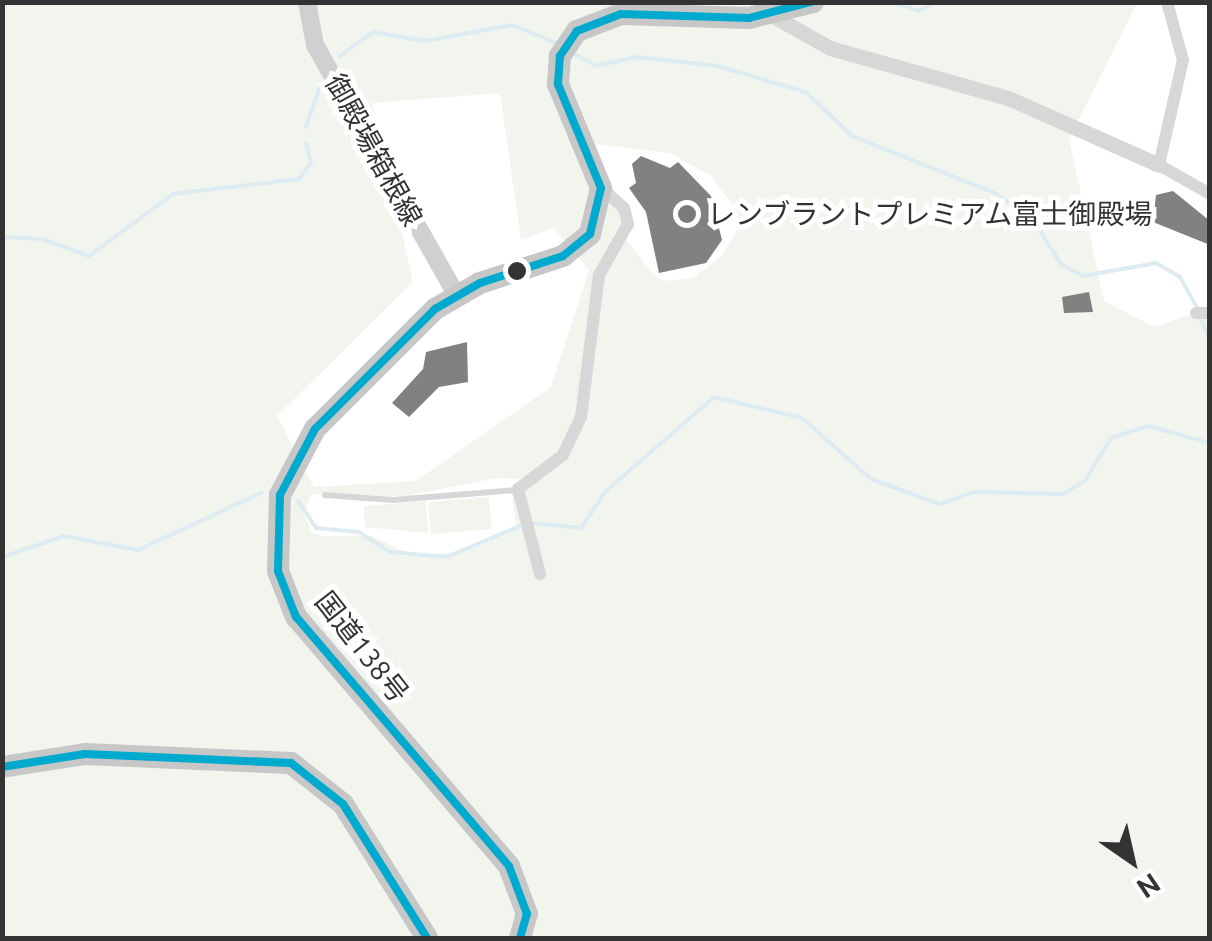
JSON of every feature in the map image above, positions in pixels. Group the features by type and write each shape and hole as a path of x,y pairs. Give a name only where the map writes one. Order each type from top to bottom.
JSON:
{"highway":[{"path":"456,294 579,246 599,219 601,188 558,84 565,48 620,14 772,16 813,2"},
{"name":"国道138号","path":"456,294 299,449 280,496 274,546 285,594 310,639 514,875 527,914 520,938"},
{"path":"2,767 85,754 292,763 343,804 428,938"}],"main road":[{"name":"御殿場箱根線","path":"307,2 316,45 456,294"}],"street":[{"path":"1159,165 1183,60 1167,2"},
{"path":"772,16 830,48 1008,98 1159,165 1210,194"},
{"path":"540,574 518,490 563,455 580,416 599,275 628,224 624,208 601,188"}],"lane":[{"path":"324,495 393,500 518,490"}],"shaded area":[{"path":"2,3 1137,3 1069,139 1104,301 1154,327 1209,308 1209,938 3,938","holes":["500,93 521,240 554,228 589,270 551,387 416,481 314,487 277,416 413,282 372,103","596,144 670,153 711,176 735,209 738,228 722,256 693,278 663,281 652,273 627,241 631,210 610,184","497,478 522,479 512,494 516,526 453,552 415,556 371,536 323,536 312,533 304,515 311,494 404,496"]},
{"path":"489,497 492,529 431,534 428,502"},
{"path":"426,501 428,533 365,527 364,506"}],"building":[{"name":"レンブラントプレミアム富士御殿場","path":"641,156 670,168 678,162 711,196 722,240 706,263 659,273 646,212 629,188 636,183 632,164"},
{"path":"1173,191 1210,221 1210,245 1153,222 1156,195"},
{"path":"1089,292 1093,312 1064,313 1062,297"},
{"path":"467,342 468,382 439,387 409,417 392,403 423,369 426,352"}],"waterway":[{"path":"891,2 919,11 937,2"},
{"path":"340,56 373,32 425,41 512,25 559,44"},
{"path":"571,52 596,66 637,57 717,66 806,92 852,136 997,194 1035,223 1061,264 1083,276 1156,263 1180,277 1197,308"},
{"path":"306,127 320,86"},
{"path":"2,237 42,239 89,256 173,194 299,179 311,163 306,143"},
{"path":"1200,317 1210,339"},
{"path":"531,523 581,528 606,491 714,397 802,418 871,479 940,504 973,492 1063,494 1085,481 1111,438 1148,426 1210,443"},
{"path":"2,557 64,536 138,550 261,493"},
{"path":"298,501 316,528 359,532 390,552 447,557 522,525"}],"transit line":[{"path":"520,938 527,914 509,866 296,617 278,571 280,495 315,429 435,309 480,283 563,256 590,234 601,188 558,84 560,56 577,31 621,14 749,18 811,2"},
{"path":"2,767 85,754 291,763 343,804 427,938"}],"place":[{"name":"レンブラントプレミアム富士御殿場","path":"687,214"}]}
